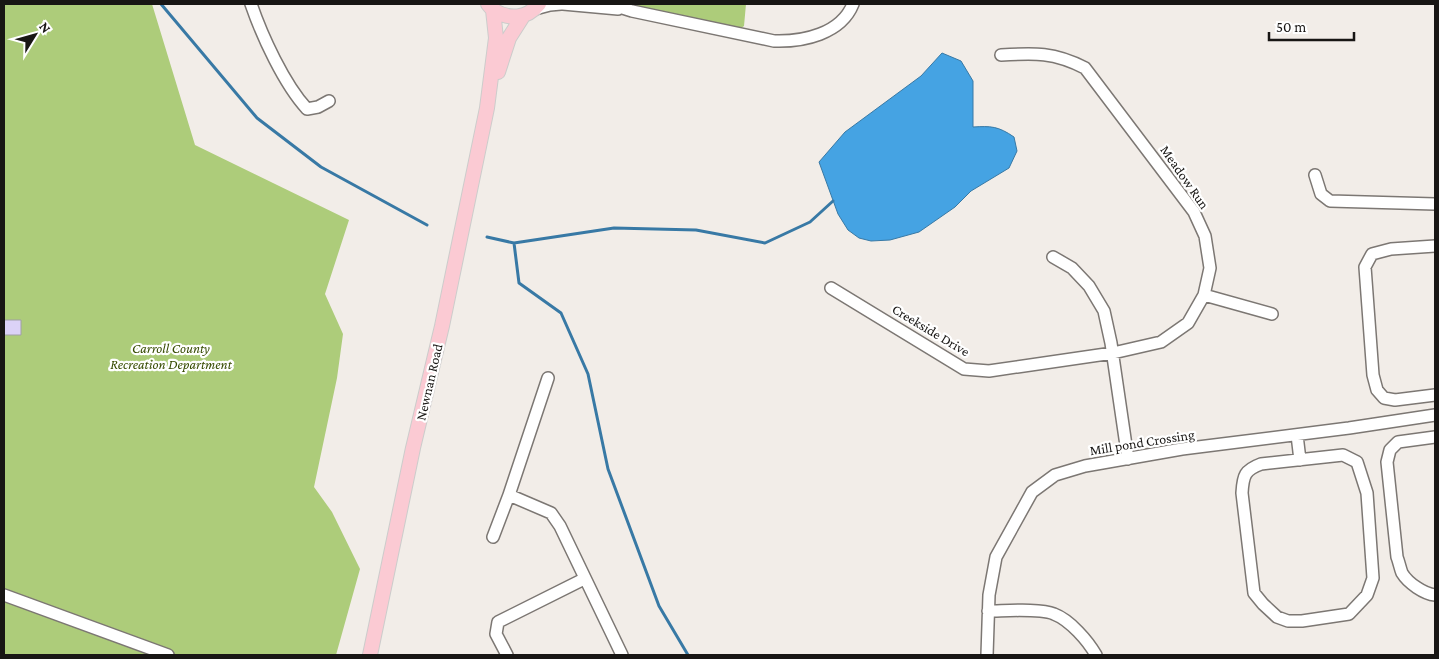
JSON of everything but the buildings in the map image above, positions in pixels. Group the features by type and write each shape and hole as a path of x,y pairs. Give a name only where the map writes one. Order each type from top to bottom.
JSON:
{"main road":[{"name":"Newnan Road","path":"487,108 509,38 523,16 537,6"},
{"name":"Newnan Road","path":"370,655 413,448 442,326 487,108 496,38 491,7"},
{"path":"491,7 507,17 523,16"}],"street":[{"path":"251,4 275,58 298,99 307,110 329,101"},
{"path":"537,6 562,4 632,11"},
{"path":"610,4 632,11 774,41 790,41 812,37 835,26 850,12 853,4"},
{"name":"Meadow Run","path":"1001,55 1034,53 1066,58 1085,68 1194,212 1205,236 1210,268 1204,295 1188,323 1161,342 1113,353"},
{"path":"1315,176 1321,194 1330,201 1435,204"},
{"path":"1434,399 1395,400 1384,398 1377,390 1373,375 1365,267 1372,254 1391,249 1435,246"},
{"path":"1053,258 1072,268 1089,286 1104,311 1113,353 1128,459"},
{"name":"Creekside Drive","path":"832,288 964,369 988,371 1113,353"},
{"path":"1204,295 1272,314"},
{"path":"493,537 548,378"},
{"name":"Mill pond Crossing","path":"987,655 988,595 996,557 1032,492 1056,475 1085,466 1182,449 1435,415"},
{"path":"1297,435 1300,460"},
{"path":"1435,437 1398,442 1390,450 1387,462 1397,557 1402,572 1410,582 1429,594 1435,595"},
{"path":"1343,455 1357,462 1367,493 1373,578 1367,595 1349,614 1302,621 1288,621 1277,617 1263,604 1254,592 1242,480 1249,469 1261,464 1300,460 1343,455"},
{"path":"509,495 551,513 560,526 584,580 622,655"},
{"path":"507,655 496,634 498,622 584,580"},
{"path":"4,595 168,655"},
{"path":"988,611 1023,610 1054,614 1072,626 1096,655"}],"green space":[{"name":"Carroll County Recreation Department","path":"4,4 152,4 195,145 349,220 325,294 343,334 337,378 314,487 332,512 360,569 336,655 4,655"},
{"path":"628,4 746,4 744,26 734,33"}],"water":[{"path":"942,53 961,61 973,81 973,127 994,128 1008,133 1014,137 1017,151 1009,168 971,191 955,207 919,232 890,240 871,241 859,238 848,230 838,214 819,162 845,132 921,76"}],"waterway":[{"path":"161,4 257,118 321,167 427,225"},
{"path":"487,237 514,243 614,228 696,230 765,243 810,222 833,201"},
{"path":"514,243 519,283 561,313 588,374 608,469 659,606 688,655"}]}
